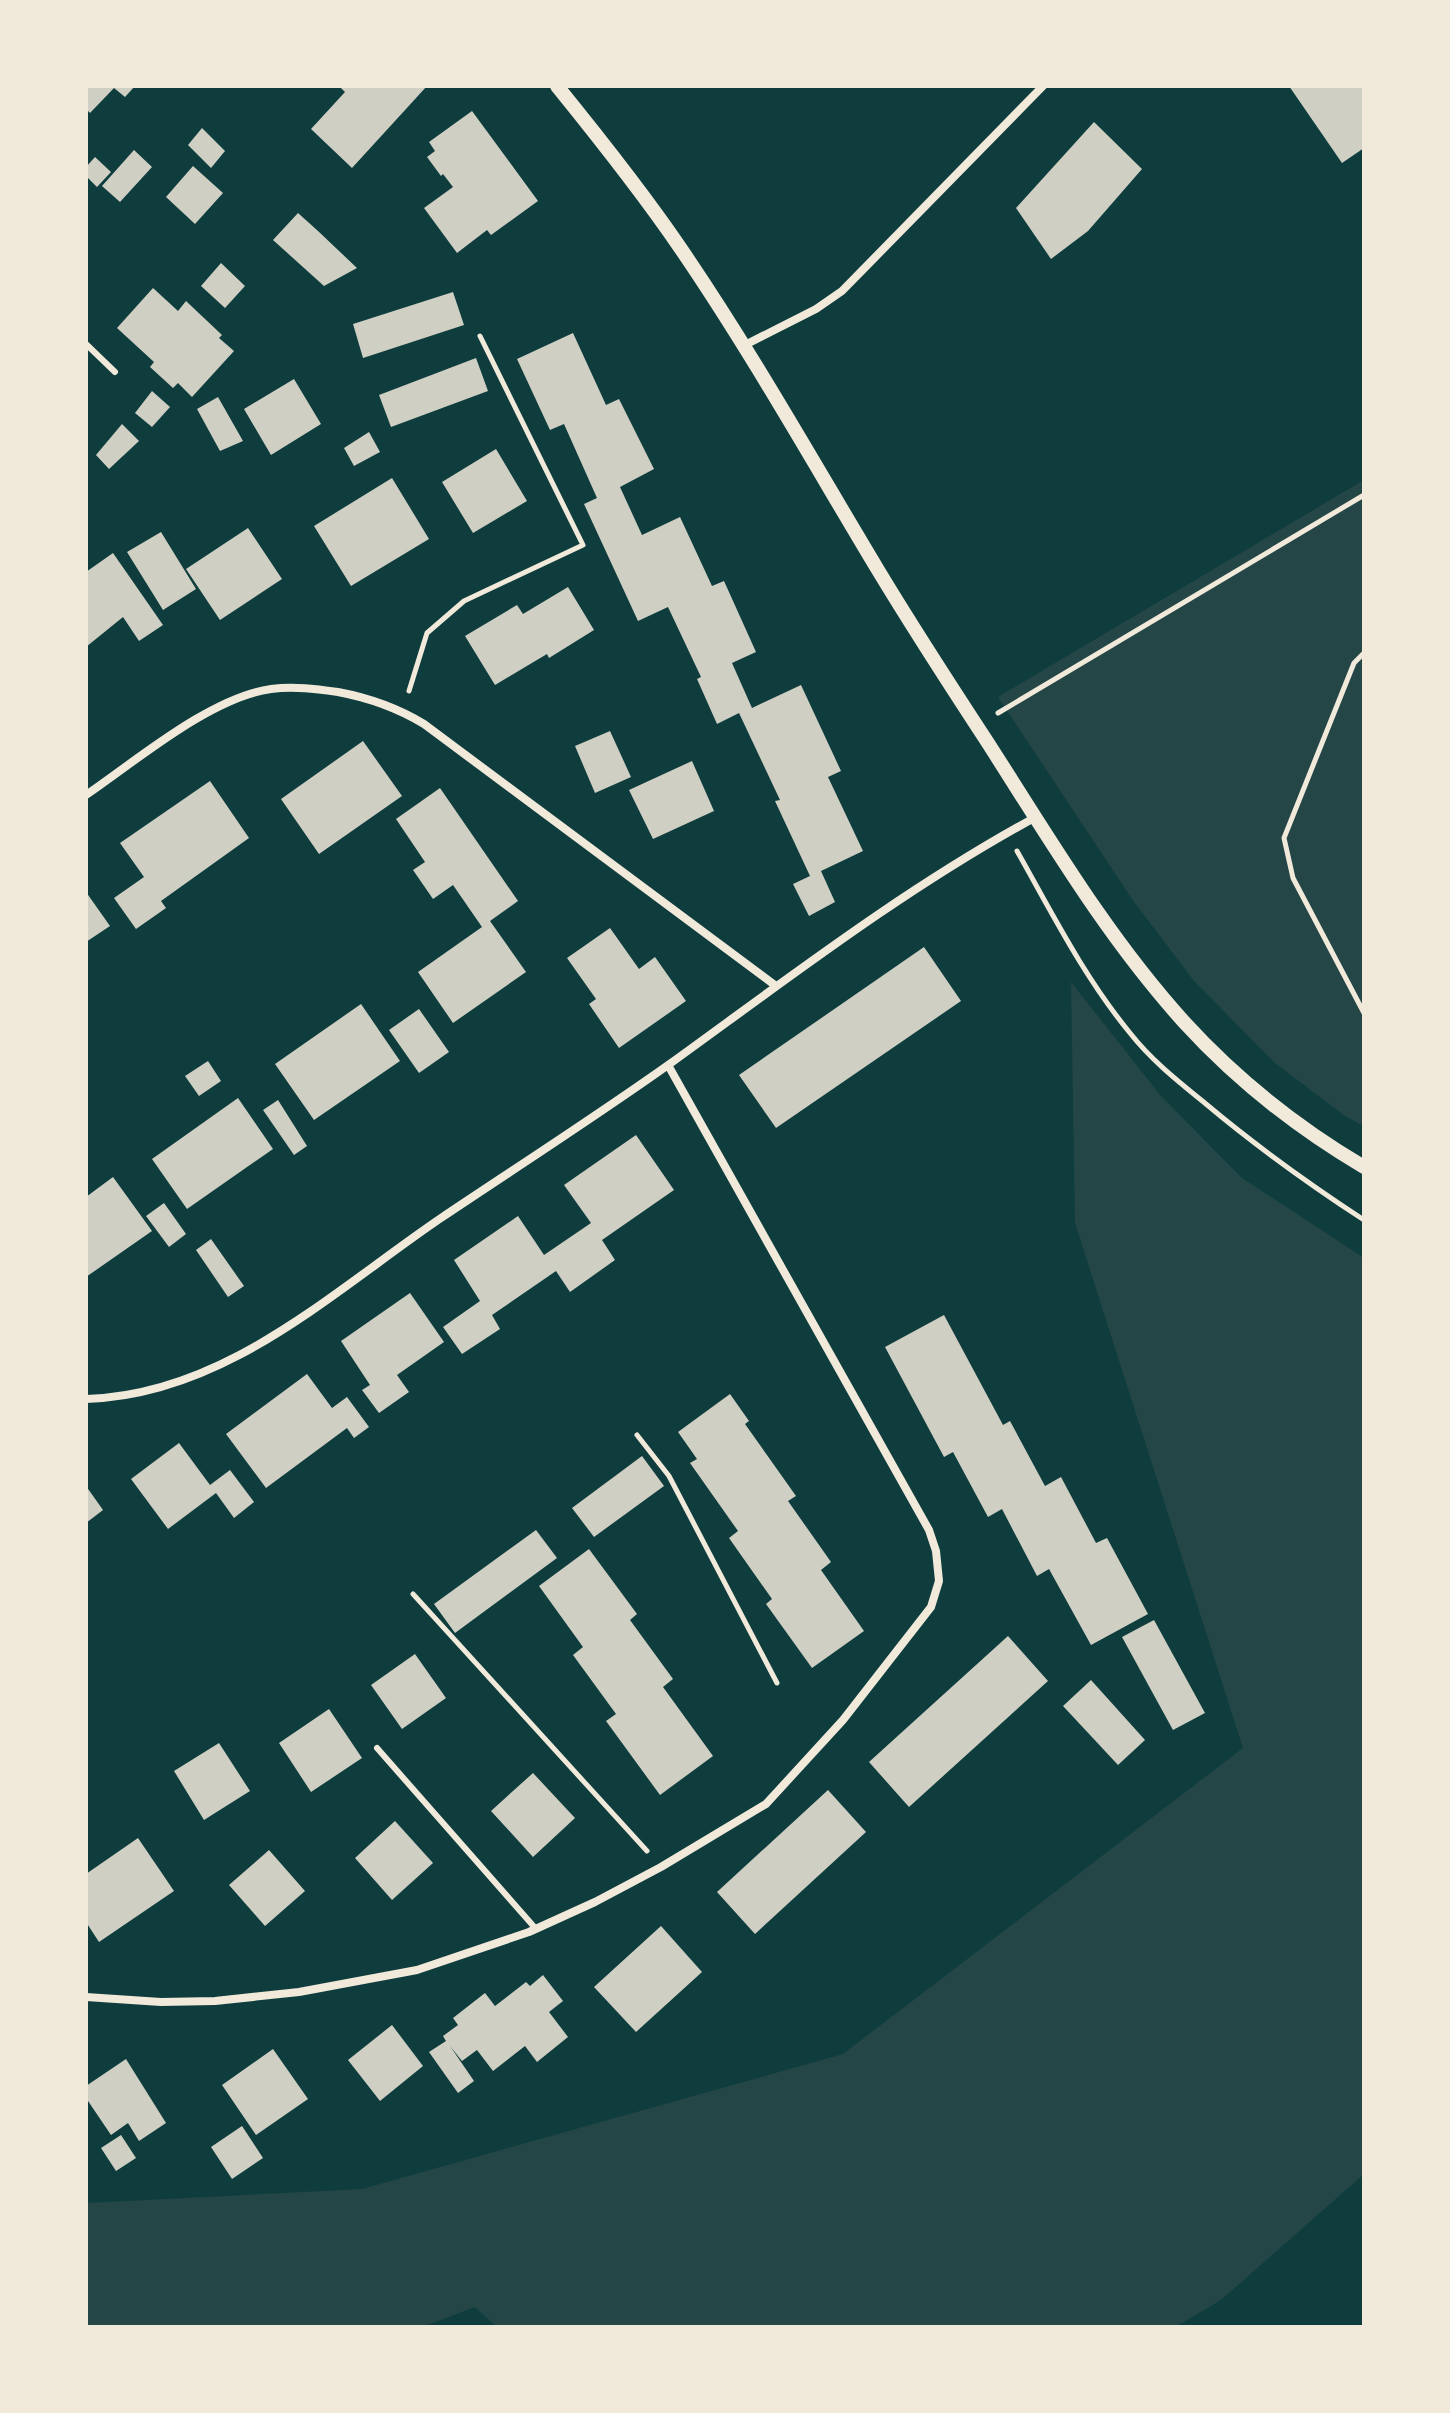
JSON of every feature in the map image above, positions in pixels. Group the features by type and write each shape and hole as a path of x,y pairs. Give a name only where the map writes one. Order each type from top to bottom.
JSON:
{"street":[{"path":"557,86 680,248 976,725 1123,947 1185,1024 1263,1097 1299,1125 1364,1167"},
{"path":"743,346 816,309 842,291 1043,86"},
{"path":"86,795 186,726 230,702 270,689 313,688 371,698 402,711 589,845 776,986"},
{"path":"86,1399 140,1391 236,1359 302,1317 385,1256 668,1065 776,986 951,866 1036,817"},
{"path":"86,1997 161,2002 215,2001 312,1990 417,1970 536,1929 595,1902 661,1867 766,1804 843,1720 931,1607 939,1581 936,1551 929,1530 668,1065"}],"lane":[{"path":"86,344 115,372"},
{"path":"377,1748 536,1929"}],"path":[{"path":"402,711 427,633 464,601 583,545 480,336"},
{"path":"976,725 1364,495"},
{"path":"1364,653 1354,663 1284,838 1293,878 1364,1013"},
{"path":"637,1435 669,1476 777,1683"},
{"path":"413,1594 661,1867"}],"shaded area":[{"path":"1364,480 1364,1126 1345,1116 1275,1063 1194,981 1132,899 998,697"},
{"path":"1071,982 1161,1096 1242,1178 1364,1258 1364,2174 1221,2300 1175,2327 497,2327 475,2307 422,2327 86,2327 86,2203 362,2189 843,2054 1243,1748 1075,1223"}],"building":[{"path":"86,86 135,86 125,97 114,88 90,113 86,109"},
{"path":"339,86 427,86 352,168 311,129 345,92"},
{"path":"1289,86 1364,86 1364,148 1342,163"},
{"path":"472,111 538,201 491,235 487,230 457,253 424,208 453,187 427,157 435,151 429,142"},
{"path":"1094,122 1142,169 1088,231 1051,259 1016,208"},
{"path":"202,128 225,151 211,168 188,145"},
{"path":"134,150 152,167 120,202 102,186"},
{"path":"95,157 111,172 97,187 86,176 86,167"},
{"path":"193,166 223,193 195,224 166,197"},
{"path":"298,213 357,268 324,286 273,240"},
{"path":"221,263 245,286 225,308 201,286"},
{"path":"153,288 178,311 186,301 222,335 219,338 234,351 192,397 178,383 173,388 150,367 154,362 117,328"},
{"path":"453,292 464,325 363,358 353,324"},
{"path":"573,333 606,405 619,399 654,469 620,487 642,535 680,517 712,586 724,581 756,652 732,663 752,708 801,685 841,771 828,777 863,851 821,871 835,902 809,916 793,884 810,876 775,801 780,800 739,713 717,724 697,679 701,677 668,607 638,621 584,504 597,498 564,424 550,430 517,359"},
{"path":"476,358 488,391 391,427 379,395"},
{"path":"294,379 321,424 271,455 244,409"},
{"path":"152,391 170,407 152,427 135,413"},
{"path":"218,397 243,441 220,451 197,409"},
{"path":"122,424 139,441 109,469 96,455"},
{"path":"369,432 380,452 354,466 344,448"},
{"path":"496,449 527,501 473,533 442,482"},
{"path":"392,478 429,539 351,586 314,526"},
{"path":"248,528 282,579 220,620 186,569"},
{"path":"161,532 196,589 163,610 127,552"},
{"path":"113,553 163,625 139,641 123,617 86,647 86,572"},
{"path":"568,587 594,630 549,658 547,654 495,685 465,636 517,605 523,614"},
{"path":"610,731 631,777 595,793 575,746"},
{"path":"363,741 402,796 319,854 281,799"},
{"path":"692,761 714,811 653,839 629,790"},
{"path":"210,781 249,838 161,901 166,908 136,929 114,898 144,877 120,843"},
{"path":"440,788 518,901 490,921 526,972 453,1023 418,972 482,927 453,885 433,899 413,870 425,862 396,819"},
{"path":"86,892 110,926 86,942"},
{"path":"610,928 639,969 655,957 686,1001 619,1048 589,1004 596,999 567,958"},
{"path":"924,947 961,1001 776,1128 739,1075"},
{"path":"361,1004 400,1061 314,1120 275,1064"},
{"path":"419,1009 449,1052 419,1073 389,1030"},
{"path":"208,1061 221,1081 199,1096 185,1076"},
{"path":"238,1098 273,1149 187,1209 152,1159"},
{"path":"278,1100 307,1146 294,1155 263,1110"},
{"path":"636,1135 674,1190 602,1240 615,1260 570,1292 556,1271 492,1315 500,1329 462,1354 443,1327 480,1301 454,1260 518,1216 544,1255 591,1223 564,1185"},
{"path":"113,1177 152,1231 86,1277 86,1197"},
{"path":"164,1203 186,1234 169,1247 146,1216"},
{"path":"211,1239 244,1286 228,1297 196,1250"},
{"path":"410,1293 444,1342 397,1375 409,1392 379,1413 362,1390 370,1385 341,1341"},
{"path":"944,1315 1003,1425 1010,1421 1045,1486 1061,1477 1096,1543 1107,1538 1148,1614 1091,1645 1049,1569 1037,1576 1002,1509 988,1517 953,1452 944,1457 885,1347"},
{"path":"307,1374 332,1408 347,1397 369,1427 354,1438 347,1428 266,1488 226,1434"},
{"path":"730,1394 749,1421 745,1424 796,1496 788,1501 831,1562 821,1570 864,1631 812,1668 766,1604 772,1599 729,1538 738,1531 690,1463 697,1459 678,1432"},
{"path":"179,1443 210,1485 230,1470 254,1502 234,1518 216,1493 168,1529 131,1479"},
{"path":"642,1456 664,1486 594,1537 572,1508"},
{"path":"86,1486 103,1510 86,1523"},
{"path":"536,1530 557,1558 455,1633 434,1604"},
{"path":"589,1549 637,1614 630,1620 673,1679 663,1687 713,1756 660,1795 606,1721 616,1714 573,1655 583,1647 539,1586"},
{"path":"1154,1620 1205,1713 1173,1730 1122,1637"},
{"path":"1008,1636 1048,1681 909,1807 869,1762"},
{"path":"415,1654 446,1698 402,1729 371,1685"},
{"path":"1091,1680 1145,1740 1118,1765 1063,1706"},
{"path":"329,1709 362,1758 311,1792 279,1743"},
{"path":"219,1743 250,1791 204,1820 174,1771"},
{"path":"533,1773 575,1818 533,1857 491,1811"},
{"path":"828,1790 866,1832 755,1934 717,1892"},
{"path":"395,1821 433,1863 392,1900 355,1858"},
{"path":"138,1838 174,1891 99,1942 86,1922 86,1874"},
{"path":"269,1850 305,1891 265,1926 229,1885"},
{"path":"661,1926 702,1972 636,2032 594,1987"},
{"path":"543,1975 563,2001 549,2012 568,2037 537,2062 525,2046 493,2071 477,2050 462,2061 450,2046 474,2081 458,2093 429,2052 446,2041 443,2036 458,2025 453,2018 485,1993 495,2006 526,1982 530,1986"},
{"path":"392,2025 423,2066 380,2101 348,2060"},
{"path":"273,2049 308,2099 256,2135 222,2085"},
{"path":"126,2059 166,2123 139,2141 128,2123 111,2135 86,2098 86,2086"},
{"path":"242,2126 263,2158 232,2179 211,2147"},
{"path":"121,2135 136,2158 116,2171 101,2148"}]}
